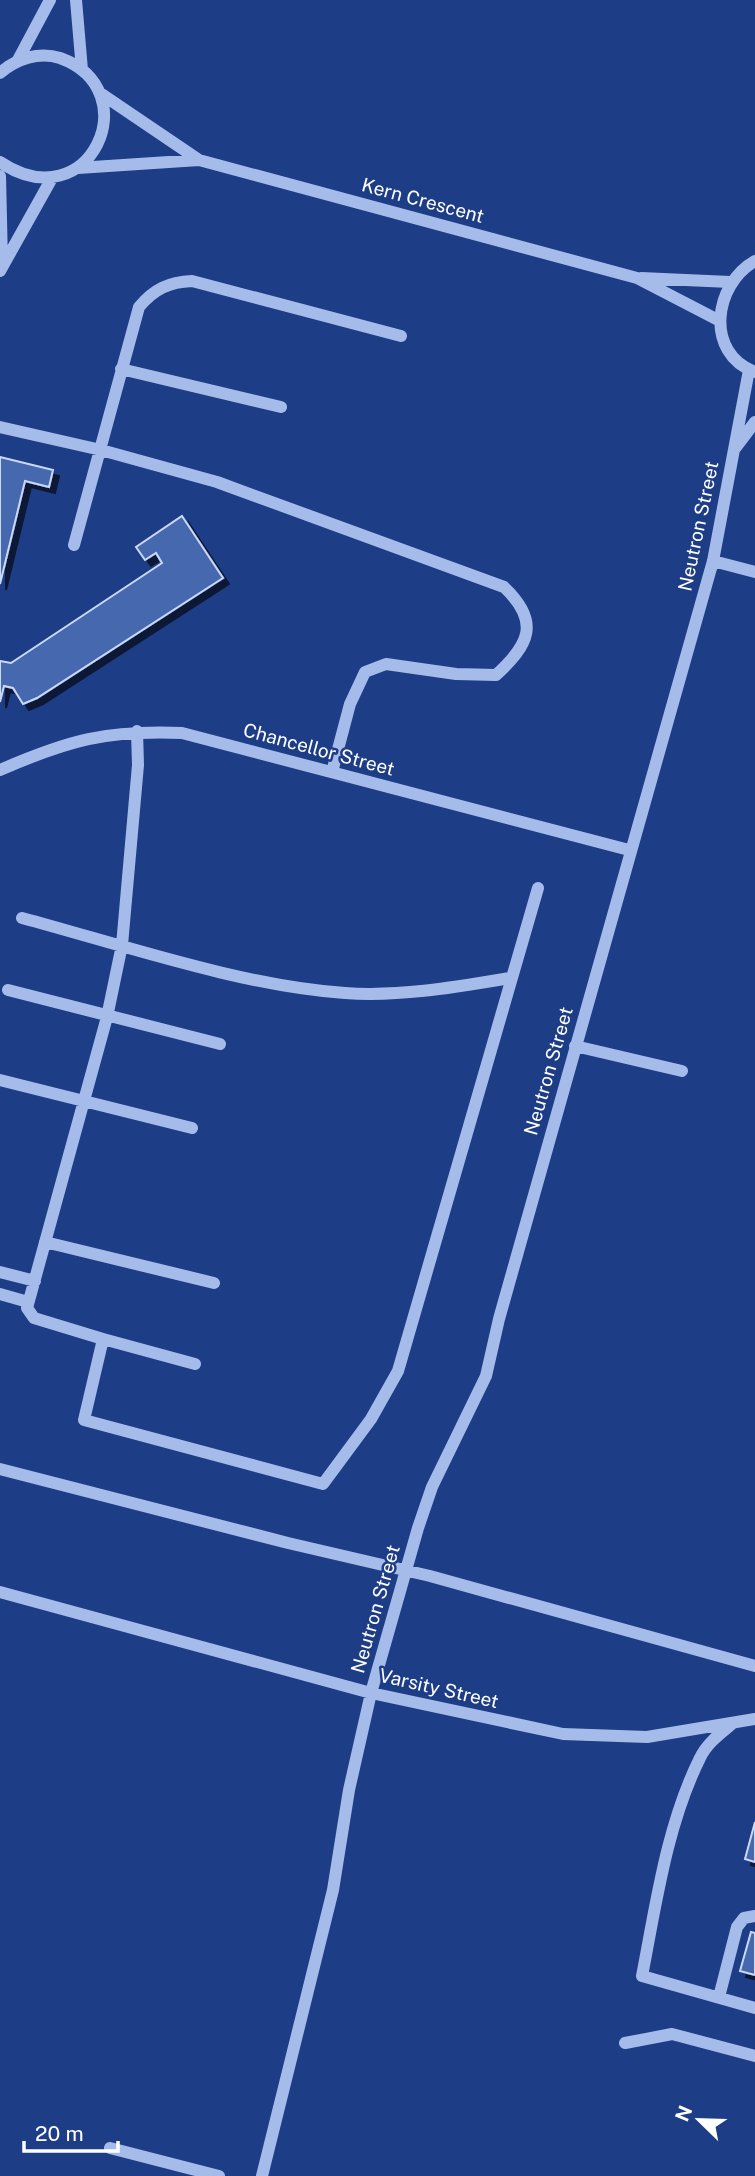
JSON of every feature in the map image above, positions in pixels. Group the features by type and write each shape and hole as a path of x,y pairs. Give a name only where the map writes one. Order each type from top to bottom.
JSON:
{"street":[{"path":"18,60 50,0"},
{"path":"76,0 82,70"},
{"path":"0,72 18,60 37,56 56,57 82,70 100,93 104,112 103,133 94,153 78,168 52,178 38,180 17,174 0,162"},
{"name":"Kern Crescent","path":"100,93 199,160"},
{"name":"Kern Crescent","path":"78,168 199,160 637,278 720,321"},
{"path":"0,176 1,267"},
{"path":"1,267 52,178"},
{"path":"752,371 729,348 720,321 721,300 730,282 743,268 755,261"},
{"name":"Kern Crescent","path":"637,278 730,282"},
{"path":"74,545 139,307 149,295 174,282 192,281 401,336"},
{"path":"121,369 281,408"},
{"name":"Neutron Street","path":"262,2176 333,1890 349,1790 370,1693 432,1487 486,1376 499,1319 629,850 713,561 752,371"},
{"name":"Neutron Street","path":"734,450 755,422"},
{"path":"0,428 101,450 217,482 504,587 522,604 527,627 520,653 496,675 456,674 386,664 365,672 350,704 332,772"},
{"path":"713,561 755,572"},
{"path":"137,731 138,765 122,945 107,1017 27,1308 34,1318 195,1364"},
{"name":"Chancellor Street","path":"0,770 46,750 98,735 137,731 182,733 629,850"},
{"path":"103,1339 84,1420 323,1484 371,1419 398,1371 538,888"},
{"path":"22,918 281,985 346,993 431,991 510,978"},
{"path":"8,990 220,1045"},
{"path":"575,1046 682,1071"},
{"path":"0,1080 192,1128"},
{"path":"45,1242 214,1283"},
{"path":"0,1272 35,1280"},
{"path":"0,1294 28,1302"},
{"path":"0,1469 430,1576 755,1667"},
{"name":"Varsity Street","path":"0,1592 370,1693 563,1734 647,1737 755,1718"},
{"path":"736,1721 714,1739 700,1756 675,1824 642,1976 755,2008"},
{"path":"719,1997 737,1927 744,1918 755,1916"},
{"path":"625,2043 672,2034 755,2056"},
{"path":"110,2148 219,2176"}],"building":[{"path":"0,457 53,470 49,487 25,481 0,584"},
{"path":"182,516 223,578 37,698 23,704 13,688 4,686 0,702 0,661 11,663 162,563 156,553 145,560 136,547"},
{"path":"755,1822 755,1862 745,1859"},
{"path":"751,1932 755,1933 755,1975 740,1971"}]}
